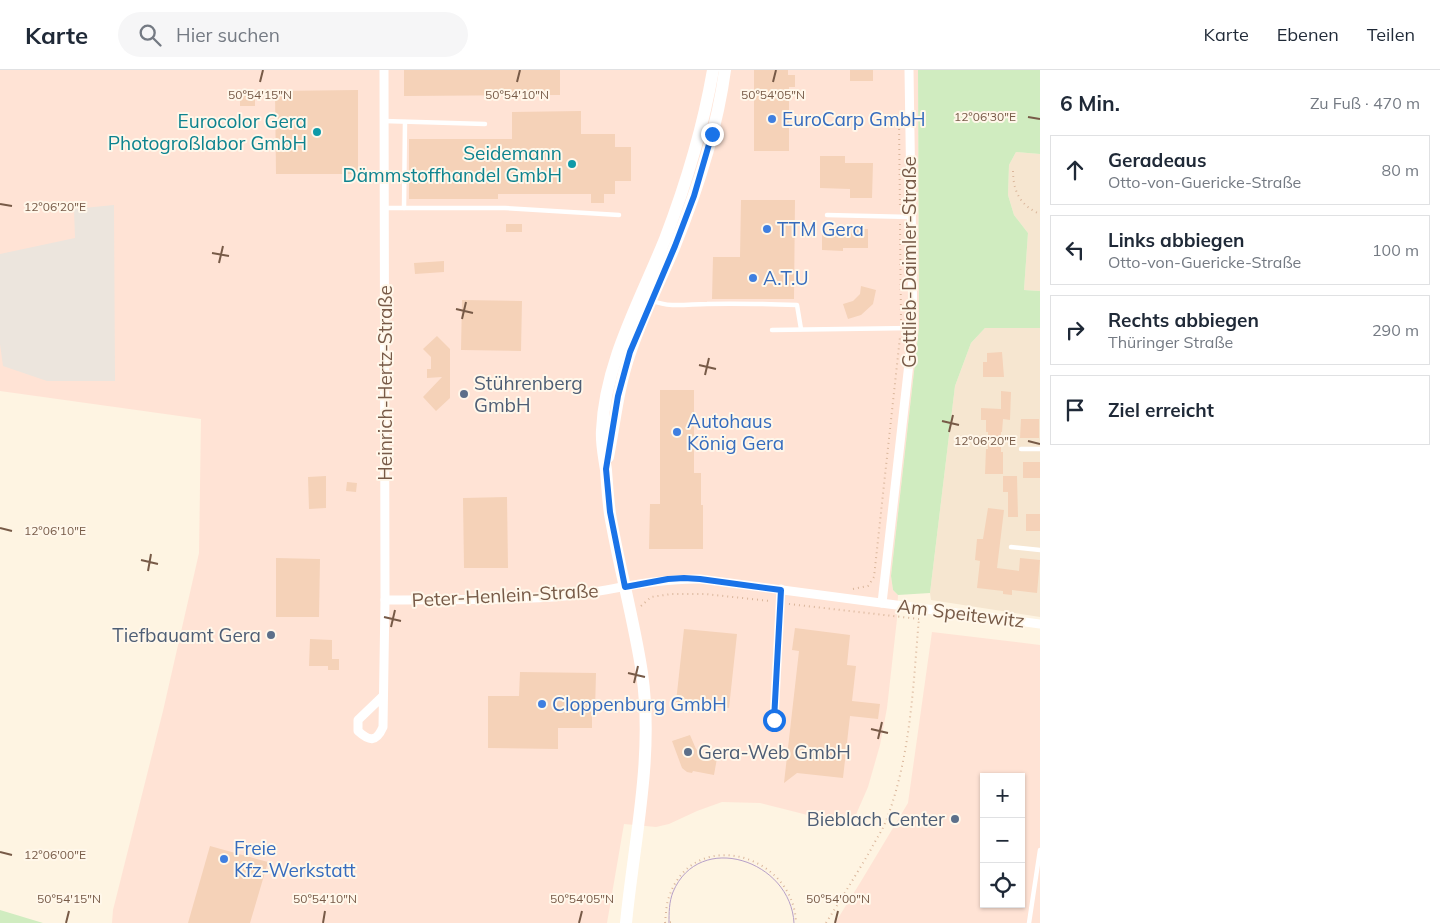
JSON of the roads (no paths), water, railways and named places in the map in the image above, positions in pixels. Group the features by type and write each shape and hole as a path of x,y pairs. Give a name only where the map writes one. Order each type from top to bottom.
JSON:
{"main road":[{"path":"626,923 644,778 647,723 642,674 610,512 606,469 622,376 702,129 713,70"},
{"path":"646,298 675,246 703,166 719,103 724,70"}],"street":[{"name":"Heinrich-Hertz-Straße","path":"383,696 358,720 358,731 365,738 373,739 379,736 382,728 383,696 385,600 384,70"},
{"name":"Gottlieb-Daimler-Straße","path":"882,603 913,328 909,70"},
{"name":"Peter-Henlein-Straße","path":"385,600 561,596 684,578 714,580 781,590"},
{"name":"Am Speitewitz","path":"781,590 1040,624"},
{"path":"774,720 781,590"}],"lane":[{"path":"384,121 485,124"},
{"path":"404,122 404,208"},
{"path":"384,208 505,208 620,215"},
{"path":"827,215 911,217"},
{"path":"646,298 660,304 670,305 797,305 801,329"},
{"path":"772,330 913,328"},
{"path":"1021,449 1040,450"},
{"path":"1010,547 1040,550"},
{"path":"1029,923 1040,850"}],"tram line":[{"path":"669,923 673,892 686,873 702,862 722,858 742,861 761,869 777,883 789,901 794,923"}],"place":[{"name":"EuroCarp GmbH","path":"772,119"},
{"name":"Eurocolor Gera Photogroßlabor GmbH","path":"317,132"},
{"name":"Seidemann Dämmstoffhandel GmbH","path":"572,164"},
{"name":"TTM Gera","path":"767,229"},
{"name":"A.T.U","path":"753,278"},
{"name":"Stührenberg GmbH","path":"464,394"},
{"name":"Autohaus König Gera","path":"677,432"},
{"name":"Tiefbauamt Gera","path":"271,635"},
{"name":"Cloppenburg GmbH","path":"542,704"},
{"name":"Gera-Web GmbH","path":"688,752"},
{"name":"Bieblach Center","path":"955,819"},
{"name":"Freie Kfz-Werkstatt","path":"224,859"}]}
